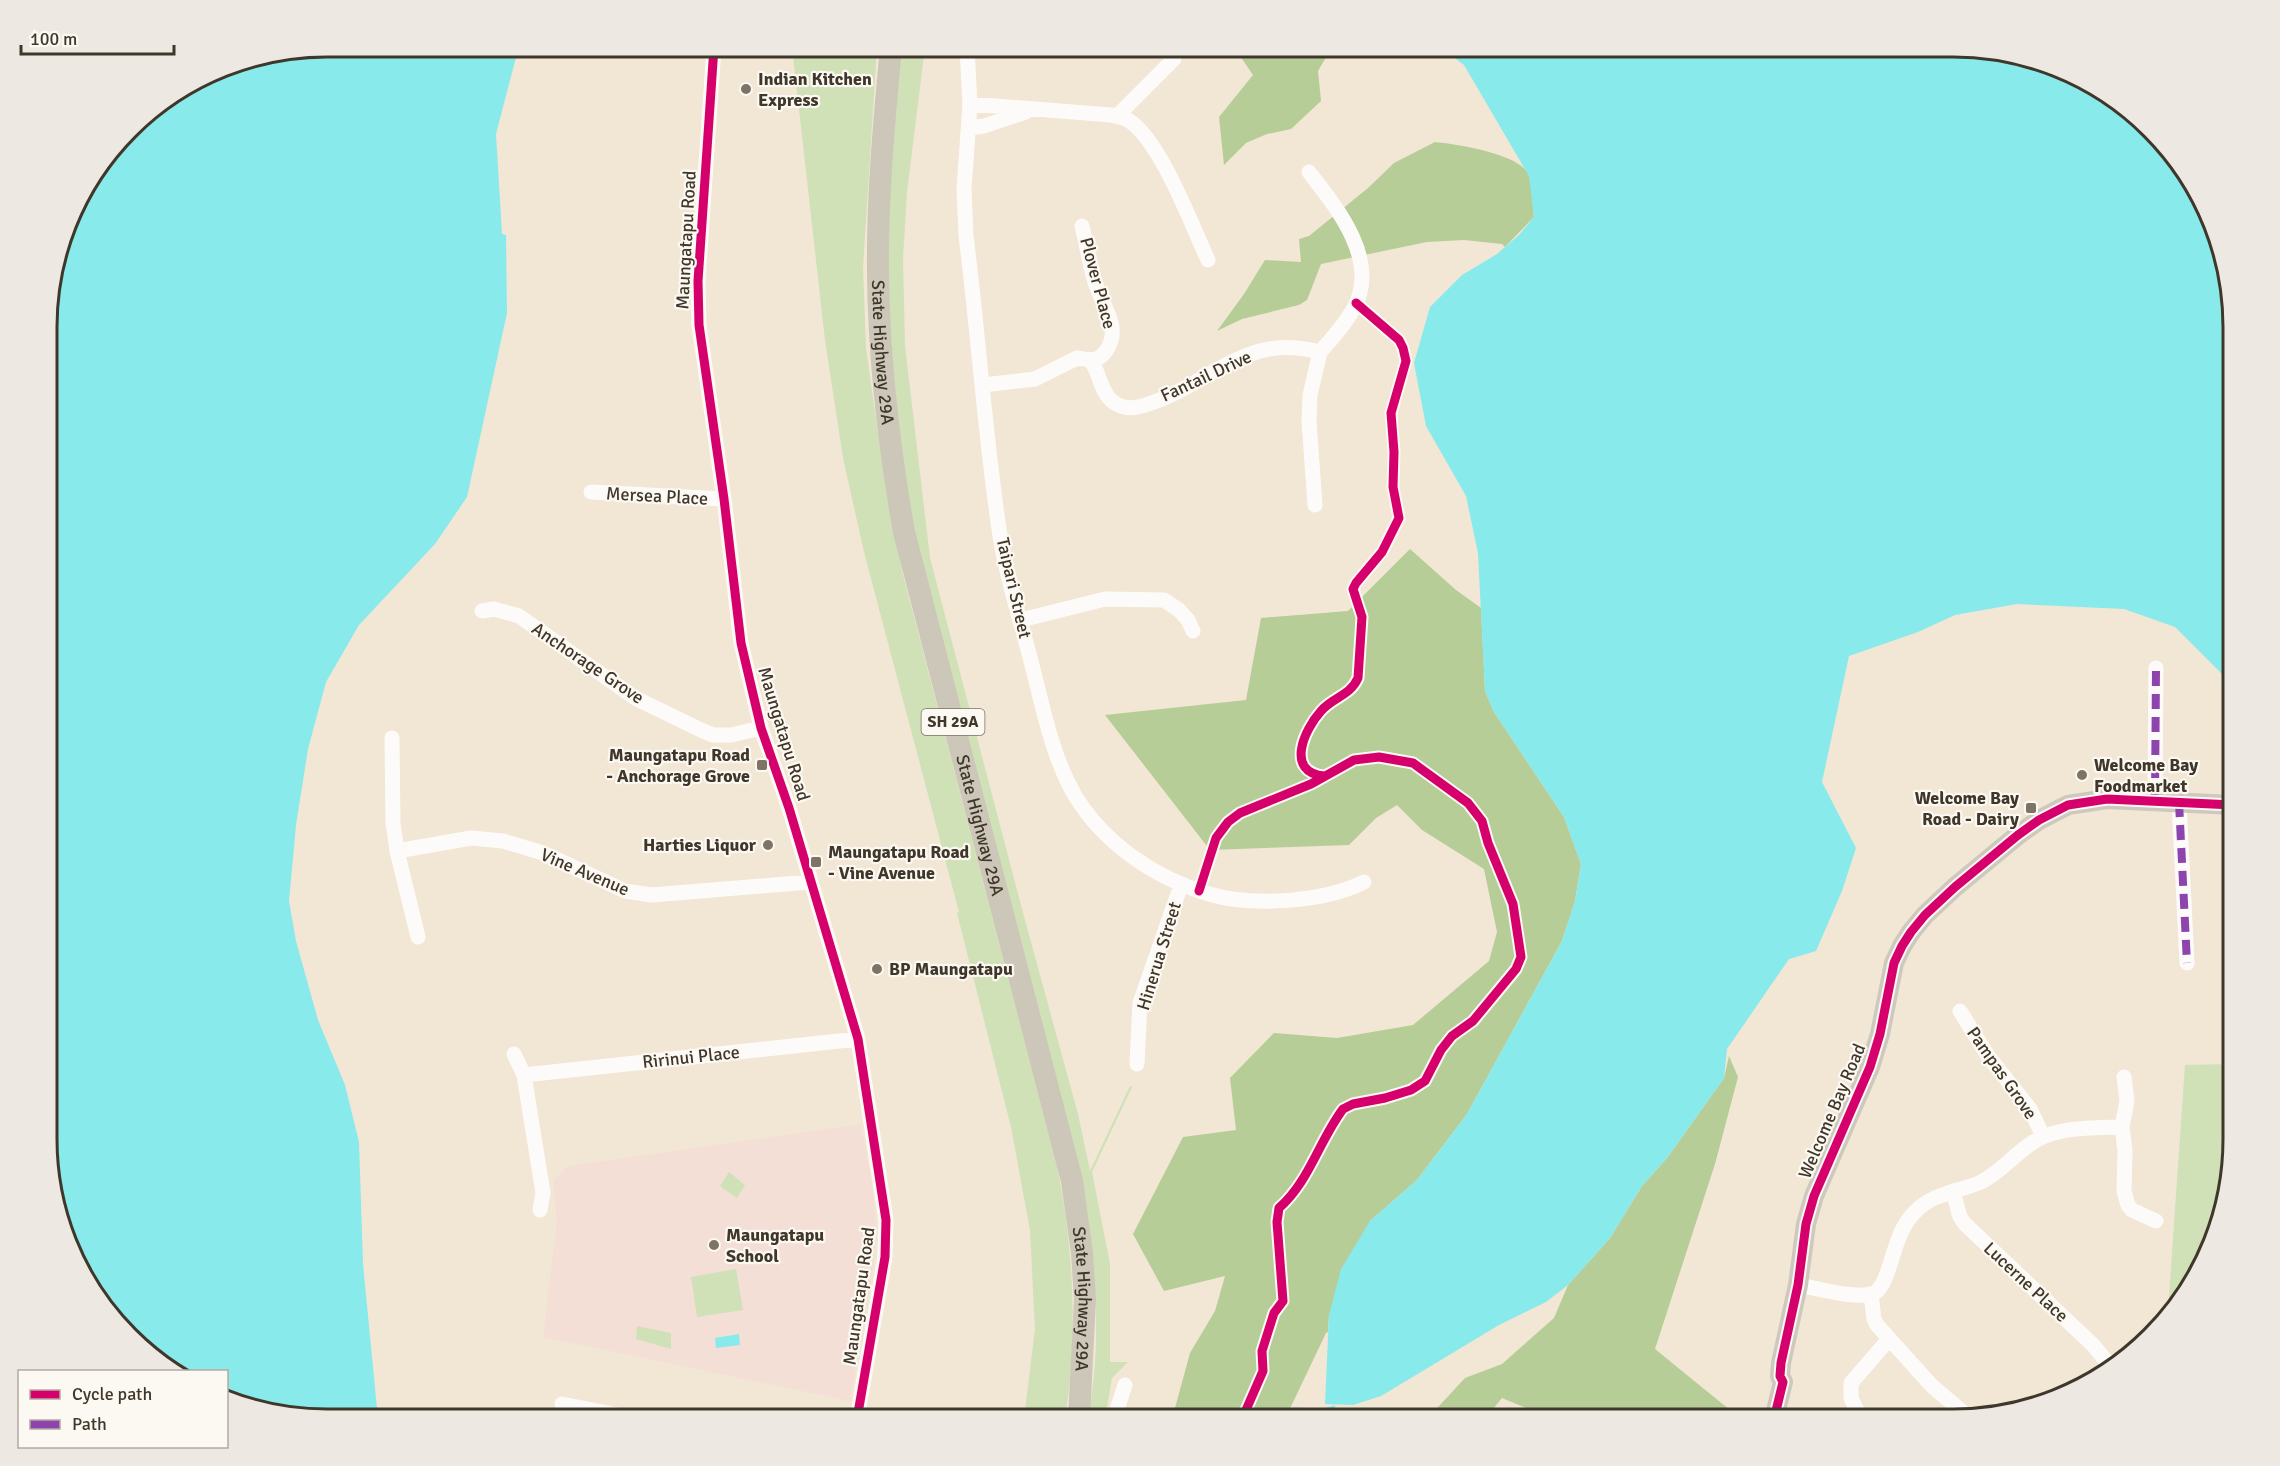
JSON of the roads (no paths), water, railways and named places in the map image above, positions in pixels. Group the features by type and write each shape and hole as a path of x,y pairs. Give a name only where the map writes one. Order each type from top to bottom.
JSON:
{"highway":[{"name":"State Highway 29A","path":"890,57 881,171 878,273 883,377 895,479 904,532 1072,1181 1081,1242 1085,1299 1080,1409"},
{"name":"State Highway 29A","path":"1076,1409 1081,1389"}],"main road":[{"name":"Welcome Bay Road","path":"1776,1409 1787,1327 1798,1285 1806,1224 1814,1196 1873,1060 1894,963 1911,932 1924,915 1955,887 2039,820 2068,806 2108,799 2223,804"},
{"name":"Welcome Bay Road","path":"1768,1409 1775,1380 1780,1386"},
{"path":"1780,1386 1783,1409"}],"street":[{"name":"Maungatapu Road","path":"713,57 698,280 699,325 724,499 741,643 761,728 789,808 858,1039 887,1236 858,1409"},
{"name":"Taipari Street","path":"968,57 970,104 964,189 966,236 1001,544 1053,743 1075,795 1091,816 1130,856 1152,871 1181,885 1220,898 1246,902 1331,894 1345,892 1364,882"},
{"path":"1117,116 1174,59"},
{"path":"970,104 1117,116 1127,119 1134,124 1154,149 1182,197 1208,260"},
{"path":"969,128 984,126 1034,110"},
{"path":"1309,172 1342,216 1361,266 1361,287 1353,310 1320,352 1310,395 1309,421 1315,506"},
{"name":"Plover Place","path":"1083,226 1095,282 1112,327 1112,339 1102,356 1091,361"},
{"name":"Fantail Drive","path":"1091,361 1097,369 1105,394 1118,405 1127,408 1158,400 1237,360 1262,351 1300,347 1320,352"},
{"path":"983,385 1035,379 1077,358 1091,361"},
{"name":"Mersea Place","path":"591,492 724,499"},
{"path":"1021,621 1105,599 1164,600 1179,610 1188,620 1192,631"},
{"name":"Anchorage Grove","path":"482,611 501,610 519,616 636,698 701,730 713,735 730,735 761,728"},
{"path":"2155,801 2156,668"},
{"path":"392,738 392,798 397,851 418,937"},
{"path":"2179,802 2187,963"},
{"name":"Vine Avenue","path":"397,851 471,838 503,841 559,860 625,891 652,896 810,882"},
{"name":"Hinerua Street","path":"1137,1064 1140,1003 1181,885"},
{"name":"Pampas Grove","path":"1960,1011 1988,1056 2030,1109 2043,1136"},
{"name":"Ririnui Place","path":"524,1075 858,1039"},
{"path":"514,1054 524,1075 543,1193 540,1210"},
{"path":"2124,1077 2127,1101 2122,1127 2125,1150 2124,1191 2128,1205 2137,1214 2156,1221"},
{"path":"1798,1285 1860,1296 1871,1294 1884,1283 1900,1235 1915,1211 1936,1197 1979,1183 1994,1175 2043,1136 2061,1131 2122,1127"},
{"name":"Lucerne Place","path":"1953,1191 1960,1217 1965,1224 2094,1346 2106,1361"},
{"path":"1871,1294 1874,1319 1889,1339 1943,1397 1958,1409"},
{"path":"1856,1409 1851,1398 1851,1383 1889,1339"},
{"path":"1117,1409 1125,1385"},
{"path":"562,1404 588,1409"}],"water":[{"path":"517,57 496,134 502,234 506,235 507,313 467,497 435,544 359,625 326,682 308,749 296,825 289,901 296,941 318,1020 345,1085 359,1142 363,1264 377,1409 292,1407 257,1400 228,1390 228,1370 188,1370 149,1342 124,1317 103,1289 93,1274 71,1226 59,1174 57,1139 57,327 59,292 71,240 93,192 103,177 136,136 192,93 240,71 292,59"},
{"path":"1453,57 1953,57 1988,59 2040,71 2072,85 2088,93 2131,124 2156,149 2187,192 2209,240 2221,292 2223,327 2223,675 2175,627 2124,609 2017,604 1955,615 1918,632 1849,656 1822,782 1856,848 1842,891 1816,951 1789,959 1727,1049 1724,1078 1667,1158 1642,1186 1610,1238 1568,1285 1546,1302 1499,1325 1381,1396 1353,1405 1325,1404 1329,1315 1341,1269 1370,1221 1417,1180 1467,1114 1562,941 1575,901 1581,864 1564,817 1494,712 1485,691 1478,553 1466,496 1426,426 1414,363 1430,307 1462,275 1497,254 1519,235 1534,217 1529,176 1464,65"},
{"path":"739,1334 740,1345 716,1348 715,1338"}],"waterway":[{"path":"1328,1409 1334,1407"}],"place":[{"name":"Indian Kitchen Express","path":"746,89"},
{"name":"Maungatapu Road - Anchorage Grove","path":"762,765"},
{"name":"Welcome Bay Foodmarket","path":"2082,775"},
{"name":"Welcome Bay Road - Dairy","path":"2031,808"},
{"name":"Harties Liquor","path":"768,845"},
{"name":"Maungatapu Road - Vine Avenue","path":"816,862"},
{"name":"BP Maungatapu","path":"877,969"},
{"name":"Maungatapu School","path":"714,1245"}]}
